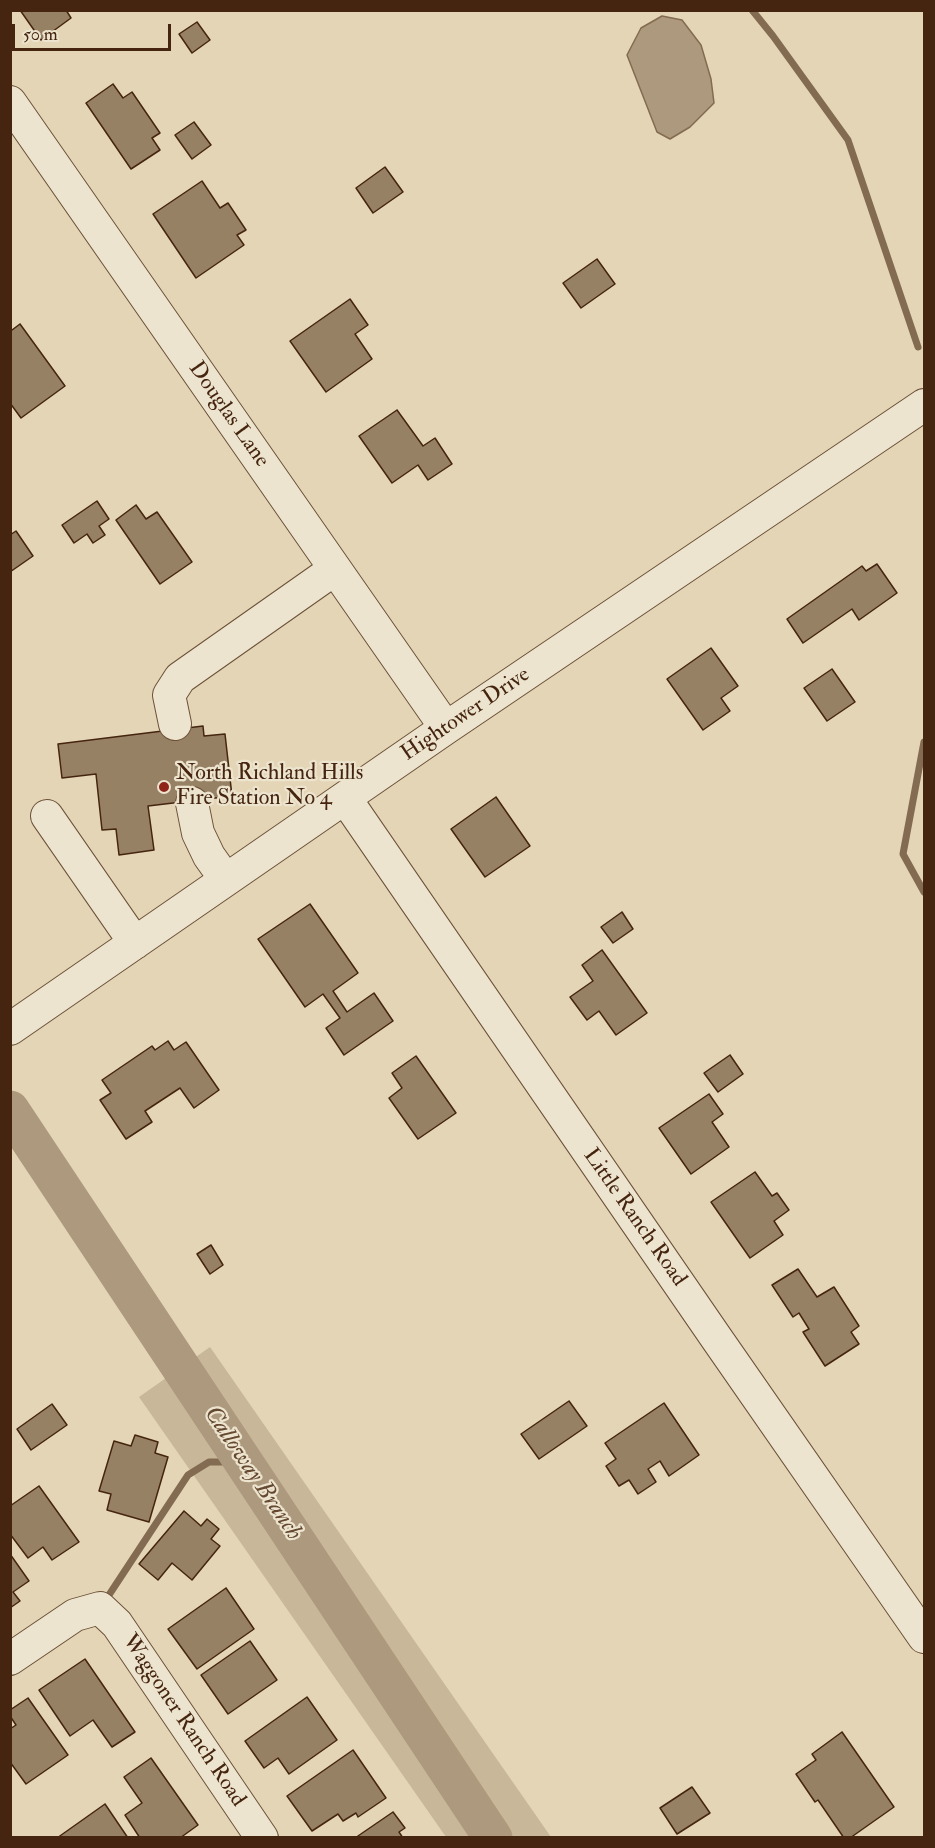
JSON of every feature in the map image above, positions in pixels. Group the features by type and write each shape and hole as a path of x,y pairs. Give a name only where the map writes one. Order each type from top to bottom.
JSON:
{"street":[{"name":"Douglas Lane","path":"10,102 446,728"},
{"name":"Hightower Drive","path":"10,1029 446,728 922,407"},
{"path":"175,724 169,694 180,678 335,569"},
{"name":"Little Ranch Road","path":"345,798 924,1636"},
{"path":"192,803 198,833 209,856 226,880"},
{"path":"47,816 135,943"},
{"name":"Waggoner Ranch Road","path":"10,1659 75,1615 100,1608 117,1624 262,1838"}],"shaded area":[{"path":"662,16 682,20 701,45 711,79 714,103 690,127 670,139 657,132 627,55 641,28"},
{"path":"210,1347 551,1837 446,1837 139,1397"}],"building":[{"path":"20,10 66,10 71,18 41,40"},
{"path":"197,22 210,40 192,53 179,34"},
{"path":"113,84 123,98 132,92 160,133 152,138 160,150 131,169 86,103"},
{"path":"194,122 211,145 192,159 175,135"},
{"path":"385,167 403,192 373,213 356,188"},
{"path":"202,181 220,208 228,203 246,230 237,235 244,245 196,278 153,214"},
{"path":"597,259 615,284 581,308 563,283"},
{"path":"350,299 368,325 355,334 372,359 326,392 290,341"},
{"path":"20,324 65,386 21,418 10,403 10,328 12,330"},
{"path":"397,410 423,446 435,438 452,464 428,480 418,465 392,483 359,436"},
{"path":"97,501 109,519 99,526 105,535 93,543 87,534 74,543 62,525"},
{"path":"136,505 146,519 157,512 192,562 160,584 116,520"},
{"path":"16,531 33,556 10,572 10,535"},
{"path":"877,564 897,593 859,620 852,609 803,643 787,619 862,566 866,571"},
{"path":"711,648 738,686 721,698 730,711 703,730 667,679"},
{"path":"832,669 855,702 827,721 804,688"},
{"name":"North Richland Hills Fire Station No 4","path":"203,726 204,736 225,734 232,796 148,806 154,850 119,855 116,829 102,830 96,774 62,778 58,744"},
{"path":"496,797 530,846 485,877 451,829"},
{"path":"310,904 358,973 333,991 347,1012 374,993 393,1021 344,1055 326,1028 340,1018 323,994 305,1007 258,939"},
{"path":"622,912 633,929 613,943 601,927"},
{"path":"602,950 647,1013 616,1035 599,1011 587,1020 570,997 593,981 582,965"},
{"path":"168,1041 174,1050 186,1042 219,1090 194,1108 180,1088 145,1111 152,1122 126,1139 100,1100 111,1093 102,1080 152,1046 155,1050"},
{"path":"730,1055 743,1074 718,1092 704,1073"},
{"path":"416,1056 456,1113 418,1139 389,1098 402,1088 392,1073"},
{"path":"709,1094 723,1114 712,1122 729,1147 691,1174 659,1128"},
{"path":"755,1172 772,1196 777,1193 789,1210 774,1221 783,1235 750,1258 711,1202"},
{"path":"211,1245 223,1265 210,1274 197,1254"},
{"path":"798,1269 817,1297 834,1287 859,1326 851,1332 859,1344 825,1366 803,1332 809,1329 799,1313 793,1317 772,1285"},
{"path":"569,1401 587,1426 539,1459 521,1434"},
{"path":"664,1403 699,1455 669,1476 660,1461 648,1469 656,1482 638,1494 629,1480 619,1486 606,1466 616,1459 605,1443"},
{"path":"52,1404 67,1425 31,1450 17,1429"},
{"path":"135,1435 158,1442 155,1453 168,1457 149,1522 107,1510 111,1494 99,1491 114,1441 131,1446"},
{"path":"39,1486 79,1542 52,1560 43,1547 28,1558 10,1534 10,1506"},
{"path":"184,1511 201,1526 207,1519 219,1529 211,1539 220,1546 192,1580 172,1563 158,1580 139,1564"},
{"path":"10,1554 29,1581 13,1592 20,1601 10,1608"},
{"path":"226,1588 254,1629 197,1669 168,1629"},
{"path":"250,1641 277,1680 228,1714 201,1675"},
{"path":"85,1659 135,1732 112,1747 93,1720 70,1736 39,1690"},
{"path":"307,1697 337,1740 289,1774 278,1758 264,1768 245,1741"},
{"path":"28,1698 68,1755 26,1784 10,1762 10,1729 16,1725 10,1716 10,1710"},
{"path":"842,1732 894,1807 850,1838 844,1838 818,1800 815,1802 796,1774 816,1760 812,1754"},
{"path":"353,1750 386,1798 358,1817 356,1813 343,1821 338,1814 312,1831 287,1796"},
{"path":"151,1758 198,1825 180,1838 140,1838 125,1815 142,1803 124,1777"},
{"path":"692,1787 710,1813 677,1834 660,1808"},
{"path":"105,1804 128,1838 57,1838"},
{"path":"393,1812 405,1828 399,1832 403,1838 355,1838"}],"waterway":[{"path":"752,10 848,140 918,347"},
{"path":"924,742 903,854 924,892"},
{"name":"Calloway Branch","path":"10,1110 493,1838"},
{"path":"105,1601 188,1475 209,1462 229,1462 278,1514"}],"place":[{"name":"North Richland Hills Fire Station No 4","path":"164,787"}]}
